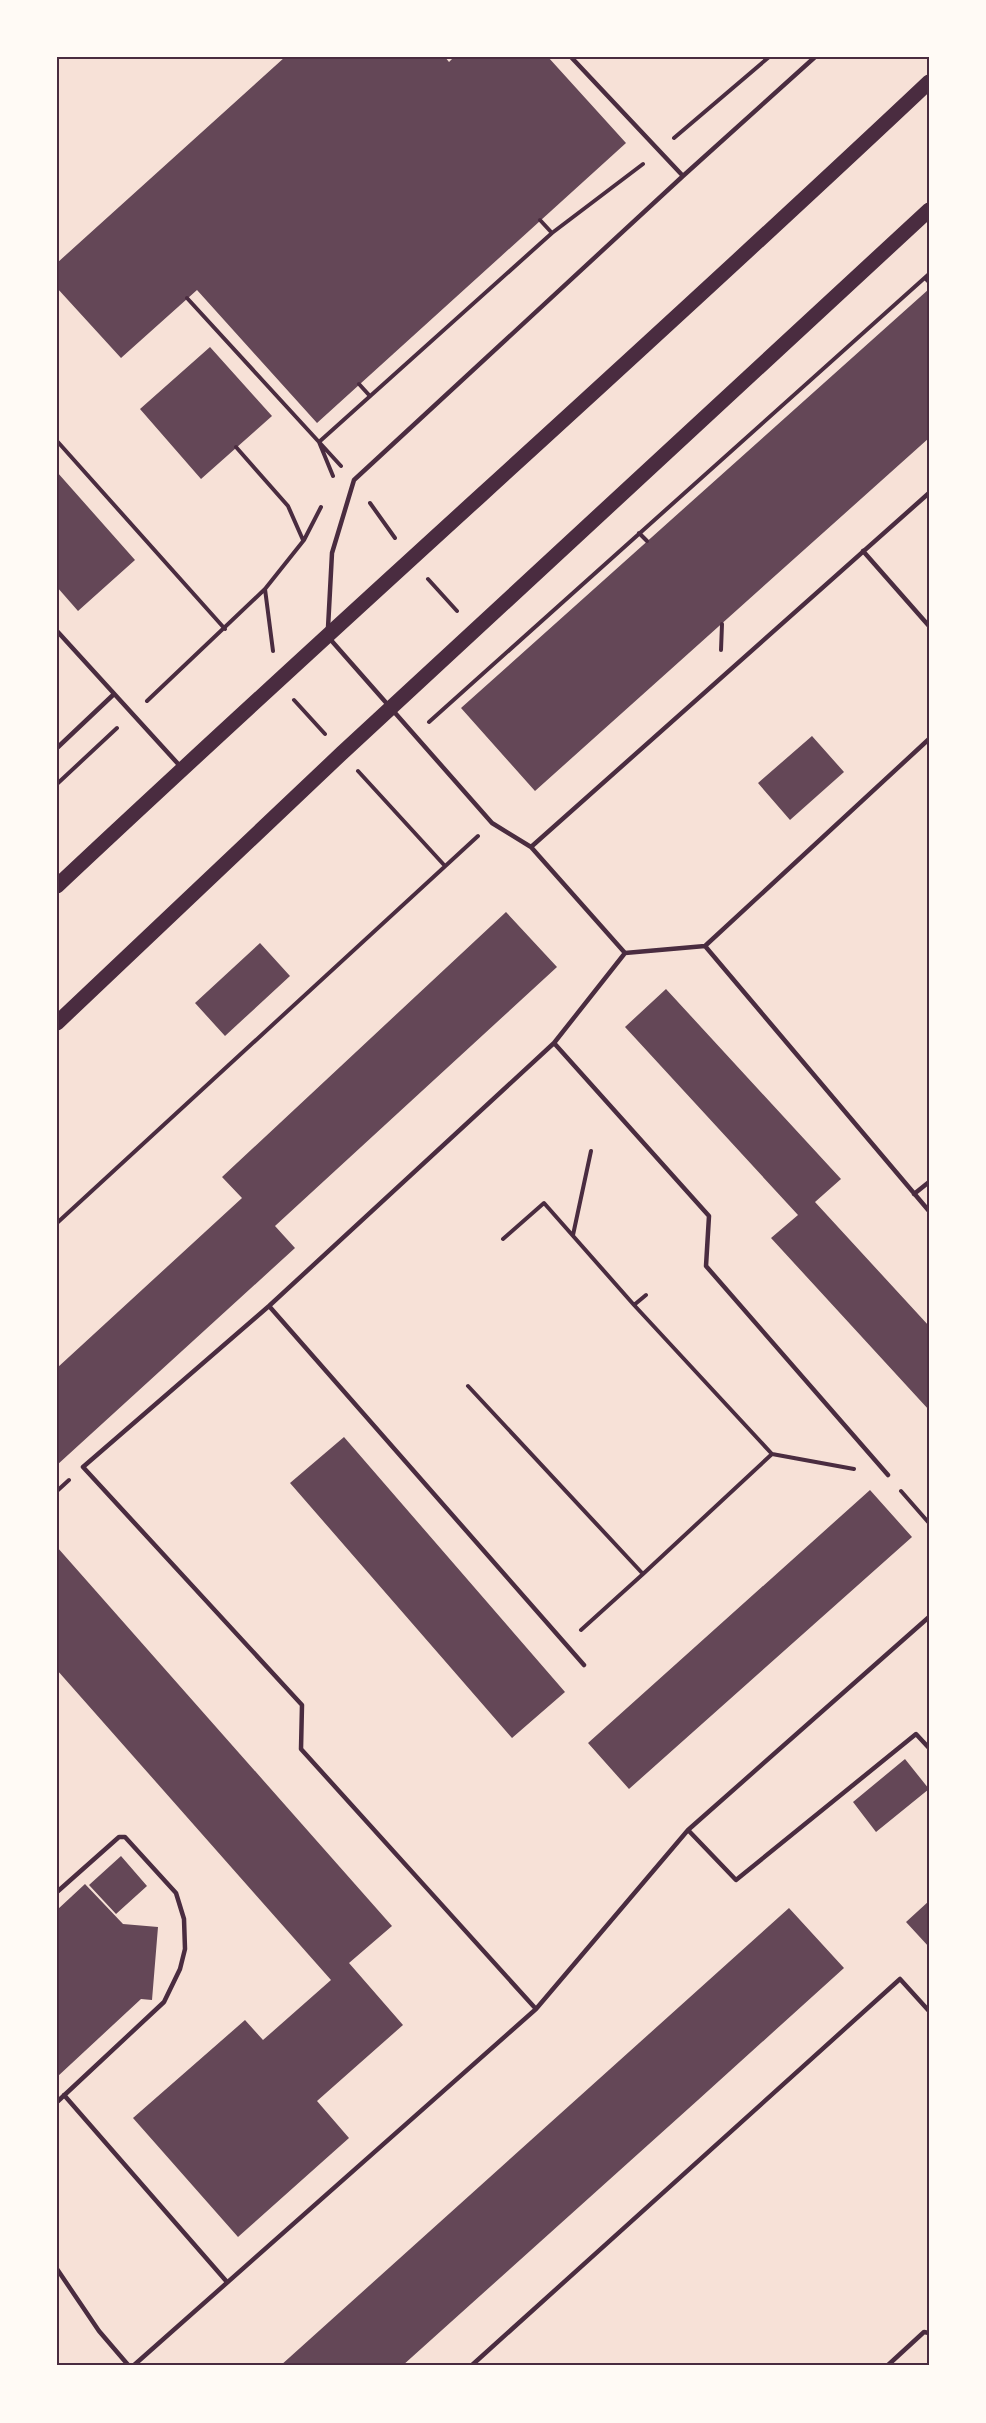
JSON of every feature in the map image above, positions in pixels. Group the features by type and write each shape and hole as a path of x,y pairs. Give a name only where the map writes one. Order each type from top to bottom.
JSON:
{"main road":[{"path":"57,886 182,768 752,249 929,82"},
{"path":"57,1023 391,708 929,210"}],"lane":[{"path":"625,953 531,847 492,823 328,637 332,553 354,480 815,57"},
{"path":"574,58 683,176"},
{"path":"531,847 929,493"},
{"path":"863,551 929,626"},
{"path":"57,631 182,768"},
{"path":"57,748 114,695"},
{"path":"536,2009 302,1749 302,1705 83,1467 269,1305 554,1043 625,953 705,946 929,738"},
{"path":"705,946 929,1211"},
{"path":"554,1043 709,1216 706,1266 888,1475"},
{"path":"914,1194 929,1182"},
{"path":"269,1305 584,1665"},
{"path":"57,2269 99,2331 131,2366 536,2009 688,1830 929,1617"},
{"path":"688,1830 736,1880 916,1734 929,1748"},
{"path":"57,1892 119,1837 125,1837 176,1893 184,1919 185,1949 180,1969 164,2002 57,2102"},
{"path":"471,2366 900,1979 929,2011"},
{"path":"64,2095 227,2282"},
{"path":"887,2366 924,2332 929,2332"}],"path":[{"path":"540,220 552,233"},
{"path":"415,735 929,274"},
{"path":"925,278 929,282"},
{"path":"187,298 320,442"},
{"path":"358,384 369,395"},
{"path":"57,441 225,629"},
{"path":"236,447 288,506 304,540"},
{"path":"639,532 647,541"},
{"path":"410,560 475,630"},
{"path":"265,589 277,682"},
{"path":"57,1223 492,823"},
{"path":"573,1235 591,1151"},
{"path":"502,1239 544,1203 634,1305 772,1454 888,1475 929,1523"},
{"path":"634,1305 646,1295"},
{"path":"468,1386 643,1574"},
{"path":"566,1643 772,1454"}],"building":[{"path":"285,57 445,57 449,62 454,57 548,57 626,143 317,423 197,290 121,358 57,288 57,263"},
{"path":"929,289 929,438 535,791 461,708"},
{"path":"210,347 272,416 201,479 140,409"},
{"path":"57,472 135,560 78,611 57,587"},
{"path":"812,736 844,772 790,820 758,783"},
{"path":"506,912 557,967 275,1226 295,1248 57,1465 57,1368 242,1198 222,1177"},
{"path":"260,943 290,976 225,1036 195,1003"},
{"path":"666,989 841,1179 815,1202 929,1326 929,1410 771,1238 798,1215 625,1027"},
{"path":"344,1437 565,1692 512,1738 290,1483"},
{"path":"870,1490 912,1537 629,1789 588,1743"},
{"path":"57,1547 392,1926 349,1963 403,2025 317,2101 349,2138 238,2237 133,2118 245,2020 263,2040 331,1980 57,1670"},
{"path":"905,1759 929,1789 876,1832 853,1802"},
{"path":"121,1856 147,1886 116,1914 89,1885"},
{"path":"85,1884 123,1924 158,1927 152,2000 141,1999 57,2077 57,1910"},
{"path":"929,1901 929,1947 906,1922"},
{"path":"789,1908 844,1968 698,2100 402,2366 280,2366"}]}
